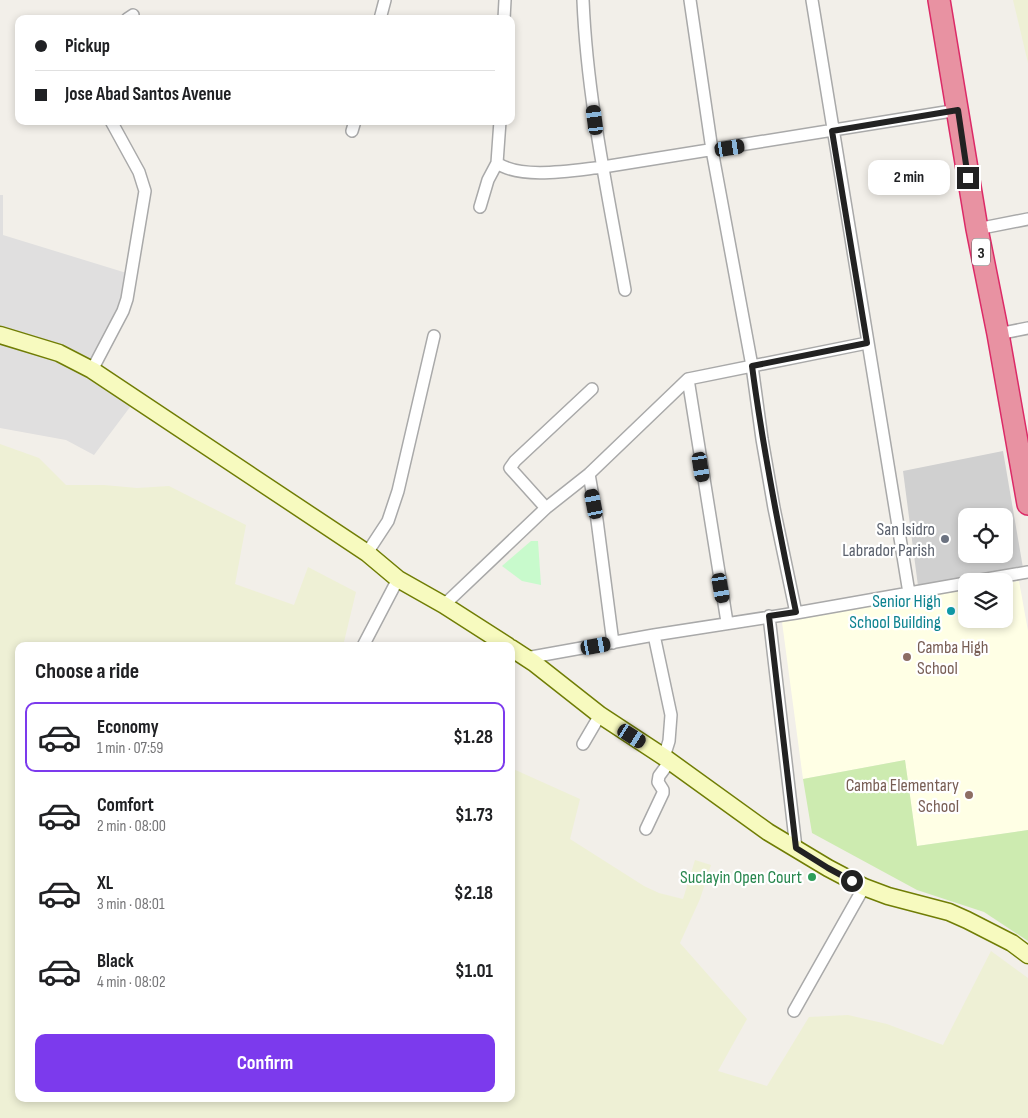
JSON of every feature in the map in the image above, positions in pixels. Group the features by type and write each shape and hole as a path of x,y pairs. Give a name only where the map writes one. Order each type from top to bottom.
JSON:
{"highway":[{"name":"3","path":"939,0 976,229 998,334 1028,504"}],"street":[{"path":"381,15 385,0"},
{"path":"504,15 505,0"},
{"path":"583,0 584,37 597,136 625,290"},
{"path":"690,0 712,150 752,366 762,439 774,508 796,612"},
{"path":"812,0 867,343 910,593"},
{"path":"497,163 505,169 545,174 603,167 958,110"},
{"path":"92,370 123,311 127,299 145,191 139,172 113,125"},
{"path":"480,206 488,180 497,163 500,125"},
{"path":"976,229 1028,219"},
{"path":"998,334 1028,328"},
{"path":"0,335 58,353 92,370 367,553 398,579 444,605 502,642"},
{"path":"367,553 388,521 398,491 434,336"},
{"path":"444,605 546,508 588,474 688,379 867,343"},
{"path":"688,379 727,622"},
{"path":"546,508 510,468 515,460 592,389"},
{"path":"588,474 598,520 613,643"},
{"path":"1013,575 1028,572"},
{"path":"365,642 398,579"},
{"path":"526,658 727,622 958,584"},
{"path":"769,616 796,848"},
{"path":"646,829 664,790 658,782 667,759 671,715 654,635"},
{"path":"515,651 600,715 667,759 768,832 828,868 864,887 888,896 958,916 1012,943 1028,955"},
{"path":"583,744 600,715"},
{"path":"794,1010 864,887"}],"shaded area":[{"path":"1013,0 1028,0 1028,63"},
{"path":"0,195 3,195 3,235 133,275 94,363 0,328"},
{"path":"0,334 62,353 136,399 94,455 66,440 0,428"},
{"path":"0,444 39,458 66,485 104,485 137,488 169,486 246,525 235,584 294,605 308,567 356,592 344,642 15,642 15,1102 515,1102 515,770 580,799 570,839 644,886 659,893 683,899 695,860 711,865 700,899 680,943 747,1019 718,1071 767,1086 809,1017 848,1015 887,1024 943,1045 991,951 1028,978 1028,1118 0,1118"},
{"name":"San Isidro Labrador Parish","path":"1003,451 1013,508 958,508 958,563 1013,563 1013,510 1023,568 994,573 958,573 958,579 918,586 903,471"},
{"name":"Camba High School","path":"1019,581 1028,631 1028,830 917,846 905,760 803,779 782,622 958,590 958,628 1013,628 1013,582"}],"green space":[{"path":"531,541 538,541 541,585 522,581 502,566"},
{"path":"905,760 917,846 1028,830 1028,941 984,912 917,890 812,833 803,779"}],"place":[{"name":"San Isidro Labrador Parish","path":"945,539"},
{"name":"Senior High School Building","path":"951,611"},
{"name":"Camba High School","path":"907,657"},
{"name":"Camba Elementary School","path":"969,795"},
{"name":"Suclayin Open Court","path":"812,877"}],"route":[{"path":"852,881 796,848 769,616 796,612 774,508 752,366 867,343 832,131 958,110 968,178"}]}
